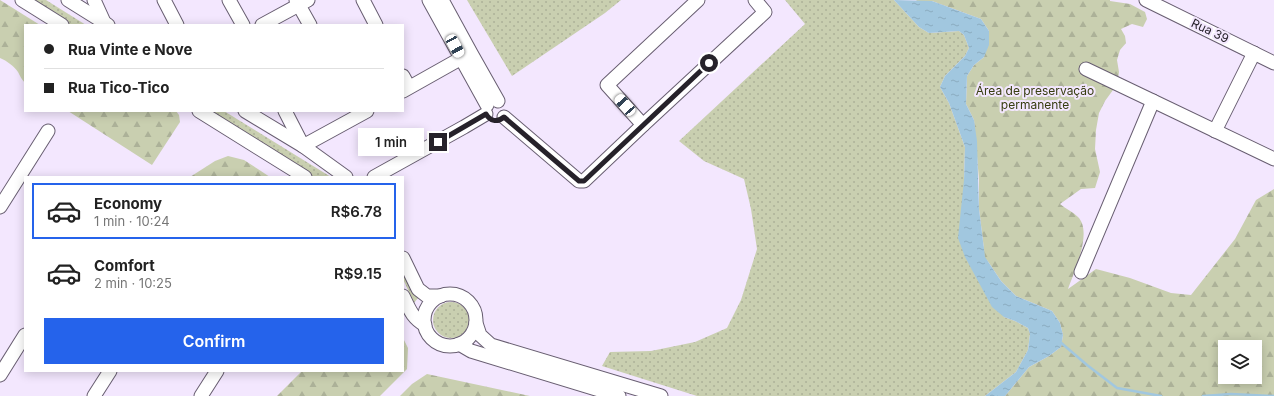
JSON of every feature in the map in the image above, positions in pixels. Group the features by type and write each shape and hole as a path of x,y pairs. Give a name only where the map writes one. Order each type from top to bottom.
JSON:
{"street":[{"path":"22,0 60,24"},
{"path":"68,0 106,24"},
{"path":"94,0 106,24"},
{"path":"164,0 172,23"},
{"path":"229,0 242,24"},
{"path":"362,0 375,24"},
{"path":"429,0 466,55"},
{"path":"376,176 464,127 490,106 501,102 506,110 504,117 496,121 490,119 490,106 442,0"},
{"path":"643,125 607,85 698,0"},
{"path":"504,117 579,181 584,181 765,12 754,0"},
{"name":"Rua 39","path":"1146,0 1274,63"},
{"path":"264,24 301,2 310,24"},
{"path":"1215,131 1254,53"},
{"path":"405,84 466,55"},
{"path":"1086,69 1274,159"},
{"path":"1081,272 1153,101"},
{"path":"200,112 303,176"},
{"path":"247,112 303,146 345,176"},
{"path":"286,112 303,146"},
{"path":"303,146 361,112"},
{"path":"0,207 48,131"},
{"path":"404,260 418,289 427,296 456,295 469,302 473,308 476,316 474,330 465,341 459,344 450,346 433,340 425,325 424,316 427,308 433,301 441,296"},
{"path":"404,298 412,315 420,323 425,325"},
{"path":"476,323 480,335 491,345 661,396"},
{"path":"0,375 24,337"},
{"path":"459,344 471,351 619,396"},
{"path":"94,396 109,372"},
{"path":"201,396 216,372"}],"green space":[{"path":"0,0 38,24 24,24 24,82 18,72 8,62 0,58"},
{"path":"28,0 46,0 84,24 66,24"},
{"path":"467,0 621,0 605,13 512,76"},
{"path":"785,0 894,0 919,27 929,33 959,31 964,35 969,48 965,56 945,76 940,87 949,103 965,147 964,180 1004,317 1028,328 1030,334 1028,350 1016,372 985,396 697,396 602,366 610,352 651,351 695,342 727,328 741,300 757,249 751,209 744,179 704,161 679,141 805,24"},
{"name":"Área de preservação permanente","path":"916,0 1110,0 1130,4 1145,12 1147,19 1143,27 1132,24 1121,29 1125,36 1126,43 1120,50 1117,60 1119,72 1118,79 1099,113 1096,130 1095,149 1100,172 1095,188 1081,189 1060,204 1078,217 1084,232 1078,263 1068,289 1096,269 1130,278 1171,293 1191,295 1235,239 1256,200 1274,189 1274,396 1005,396 1029,367 1049,356 1061,347 1063,335 1060,323 1052,311 1016,296 1001,281 985,257 979,209 979,180 974,120 966,104 967,76 974,65 984,57 989,31 981,19 932,1"},
{"path":"70,112 177,112 179,115 180,122 152,165"},
{"path":"206,112 226,112 329,176 306,176"},
{"path":"228,156 244,160 268,176 192,176 215,161"},
{"path":"404,274 411,291 418,298 414,303 404,281"},
{"path":"455,302 464,307 468,313 468,327 464,333 455,338 447,338 438,333 434,327 433,316 438,307 444,303"},
{"path":"404,340 408,348 407,369 404,372"},
{"path":"301,372 404,372 380,396 277,396"},
{"path":"427,374 530,396 400,396 412,384"}],"water":[{"path":"894,0 932,1 981,19 989,31 989,45 984,57 974,65 967,76 966,104 974,120 977,141 979,209 985,257 1001,281 1016,296 1052,311 1060,323 1063,335 1061,347 1049,356 1029,367 1005,396 985,396 1016,372 1028,350 1030,334 1028,328 1004,317 992,307 965,257 958,238 964,180 965,147 949,103 940,87 945,76 965,56 969,48 964,35 959,31 929,33 919,27"}],"waterway":[{"path":"1059,341 1117,388 1161,396"},
{"path":"1203,396 1231,394 1274,396"}],"route":[{"path":"438,142 486,114 490,119 496,121 504,117 579,181 584,181 709,63"}]}
